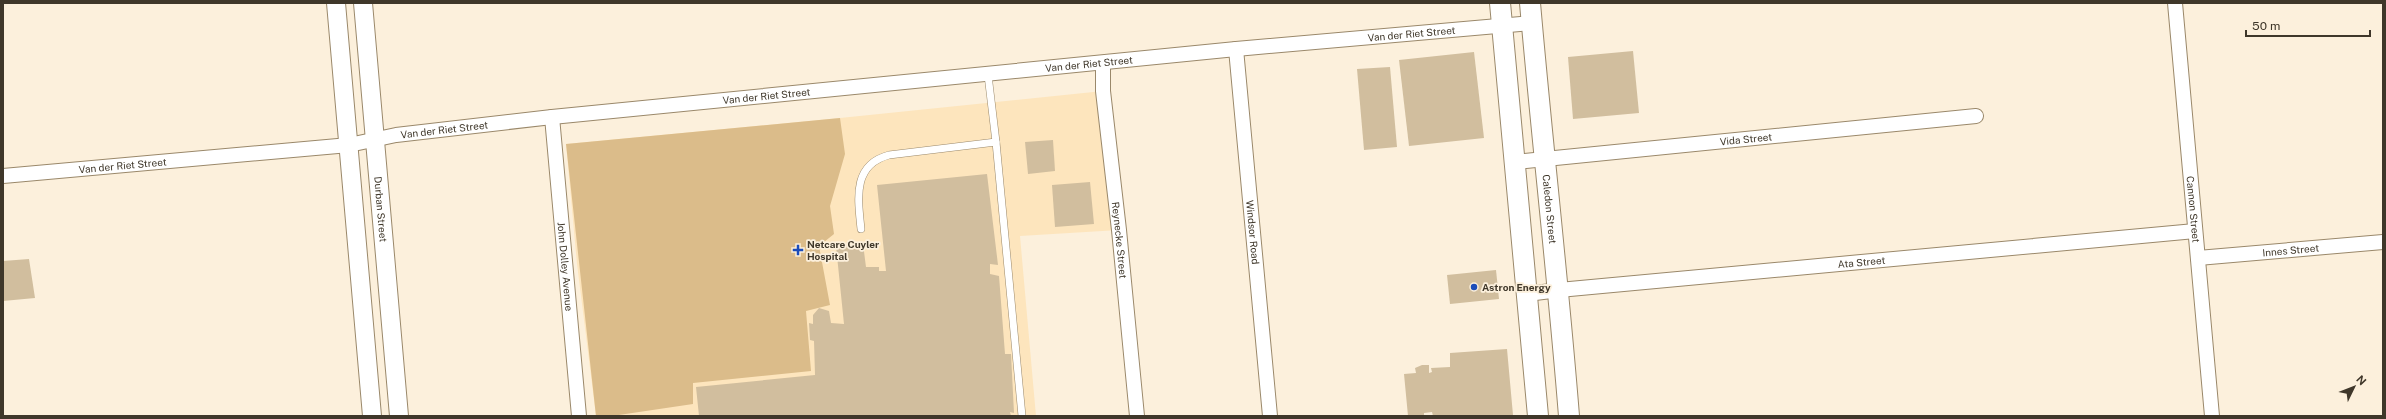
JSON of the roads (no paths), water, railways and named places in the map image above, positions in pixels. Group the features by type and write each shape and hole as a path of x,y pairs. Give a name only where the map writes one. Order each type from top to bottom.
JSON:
{"main road":[{"path":"1500,3 1516,162 1538,416"},
{"name":"Caledon Street","path":"1530,3 1544,159 1559,290 1569,416"}],"street":[{"path":"336,3 372,416"},
{"name":"Durban Street","path":"363,3 399,416"},
{"name":"Cannon Street","path":"2175,3 2212,416"},
{"name":"Van der Riet Street","path":"3,176 349,145 396,135 552,117 988,75 1236,49 1502,24 1532,23"},
{"name":"Windsor Road","path":"1236,49 1270,416"},
{"name":"Reynecke Street","path":"1103,63 1103,90 1119,230 1137,416"},
{"name":"Vida Street","path":"1516,162 1976,116"},
{"name":"John Dolley Avenue","path":"552,117 579,416"},
{"name":"Ata Street","path":"1527,294 2195,231"},
{"name":"Innes Street","path":"2198,258 2383,242"}],"lane":[{"path":"988,75 996,142 1022,416"},
{"path":"860,230 859,186 864,172 874,161 889,155 996,142"}],"place":[{"name":"Netcare Cuyler Hospital","path":"798,250"},
{"name":"Astron Energy","path":"1474,287"}]}
